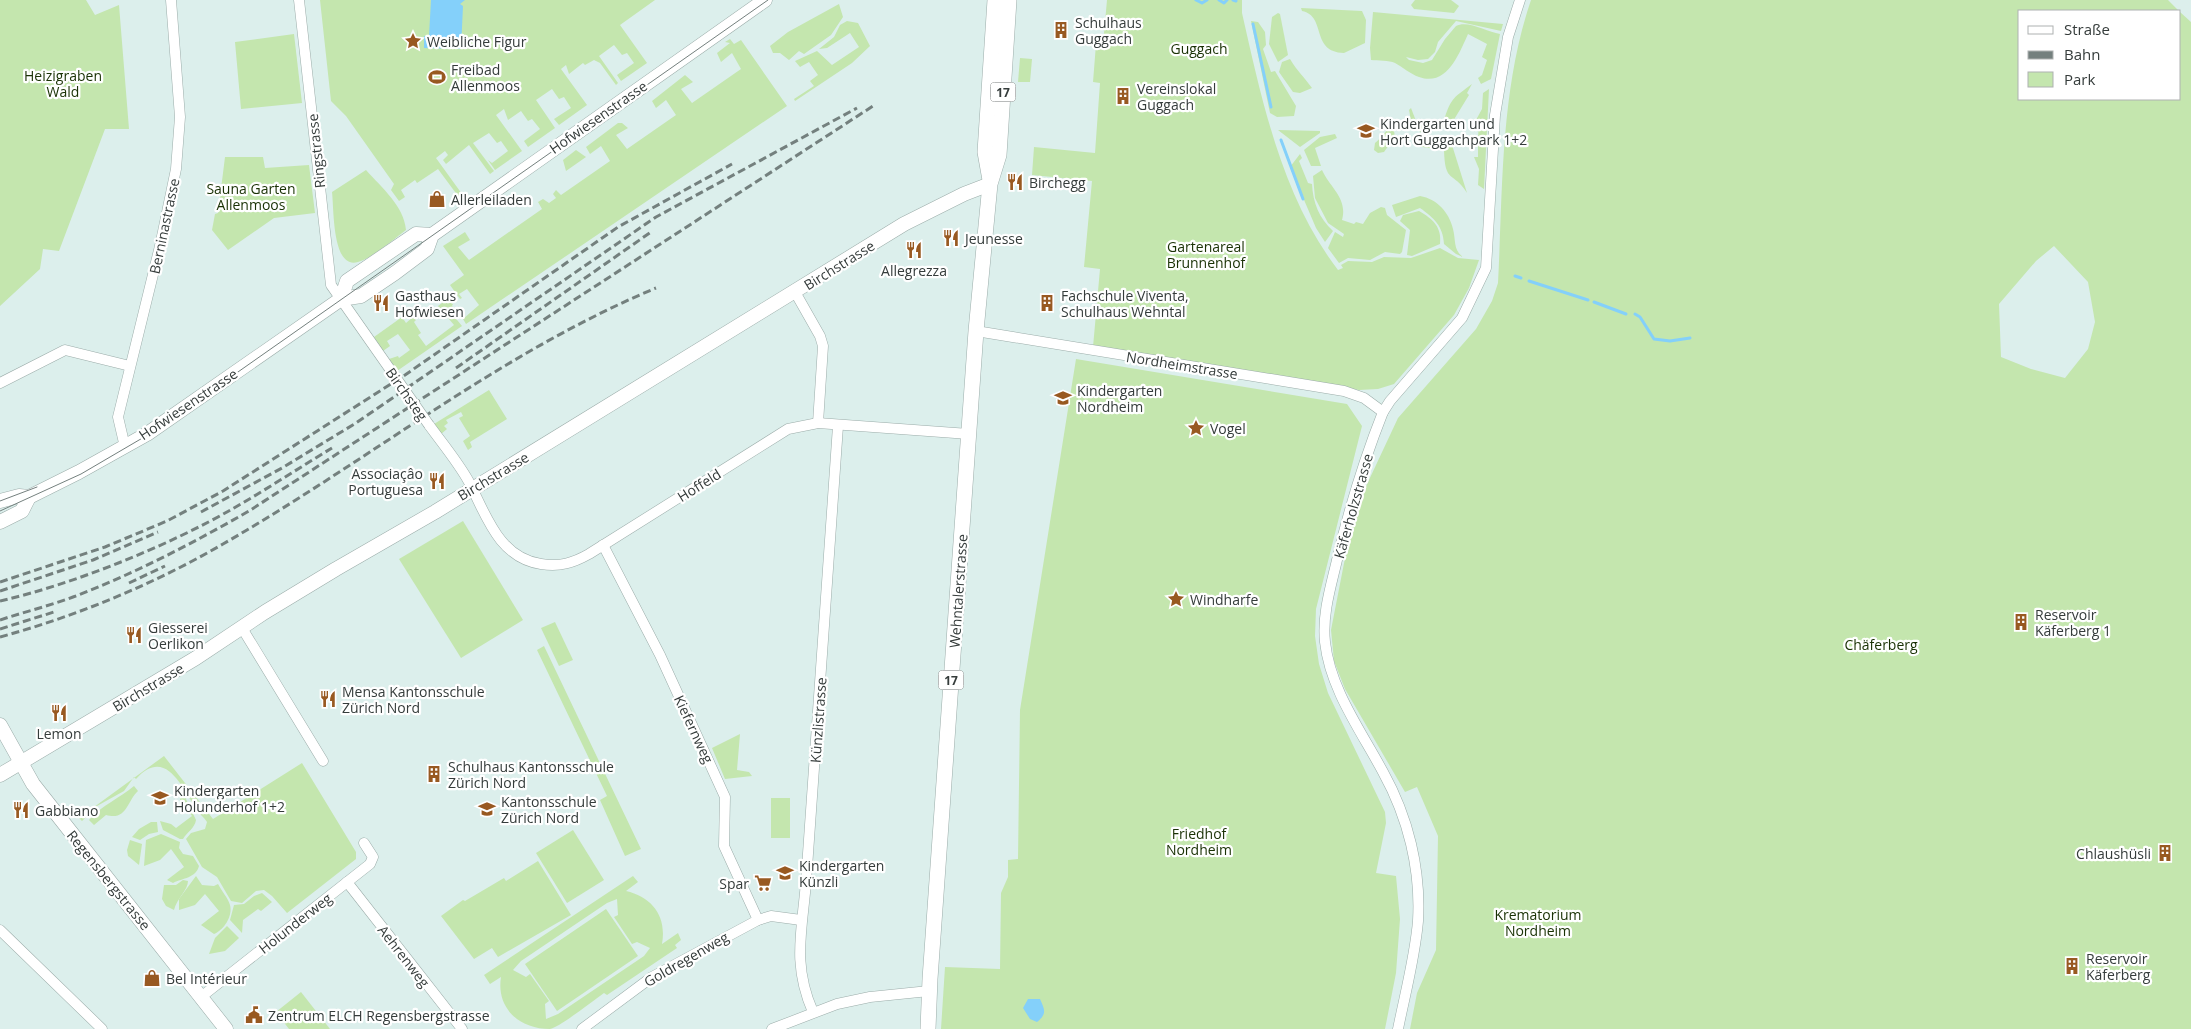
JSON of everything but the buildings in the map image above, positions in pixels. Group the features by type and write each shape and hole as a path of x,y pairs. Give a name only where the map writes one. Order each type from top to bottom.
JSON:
{"main road":[{"name":"Wehntalerstrasse","path":"990,184 985,152 995,0"},
{"name":"Wehntalerstrasse","path":"928,1029 929,991 976,331 990,184 999,155 1009,0"}],"street":[{"name":"Berninastrasse","path":"125,447 118,417 160,246 176,169 180,117 171,0"},
{"name":"Ringstrasse","path":"300,0 331,286 341,299"},
{"name":"Hofwiesenstrasse","path":"0,501 19,496 28,497 125,447 341,299 361,296 427,249 432,235 765,0"},
{"name":"Käferholzstrasse","path":"1398,1029 1418,922 1415,864 1408,831 1397,799 1352,716 1331,672 1325,643 1324,623 1348,512 1383,412 1398,391 1452,334 1472,300 1486,268 1497,106 1508,37 1520,0"},
{"name":"Birchstrasse","path":"0,775 21,764 336,569 472,489 904,224 964,194 990,184"},
{"name":"Hofwiesenstrasse","path":"341,299 346,281 416,234 432,235"},
{"path":"795,292 820,336 823,346 818,423"},
{"name":"Birchsteg","path":"341,299 472,489"},
{"name":"Nordheimstrasse","path":"976,331 1344,392 1364,398 1383,412"},
{"path":"0,383 65,350 130,366"},
{"name":"Hoffeld","path":"472,489 503,543 512,553 523,560 552,566 565,565 577,561 788,429 818,423 838,426 969,434"},
{"name":"Künzlistrasse","path":"813,1012 799,966 838,426"},
{"name":"Hofwiesenstrasse","path":"0,522 22,511 28,497"},
{"name":"Kiefernweg","path":"603,545 660,655 725,797 724,846 758,920"},
{"path":"242,628 323,761"},
{"name":"Regensbergstrasse","path":"0,725 38,791 226,1029"},
{"name":"Holunderweg","path":"201,997 370,864 373,857 364,843"},
{"name":"Aehrenweg","path":"347,882 462,1029"},
{"name":"Goldregenweg","path":"582,1029 652,976 758,920 771,916 801,920"},
{"path":"0,930 102,1029"},
{"path":"772,1029 792,1025 813,1012 837,1004 870,997 929,991"}],"green space":[{"name":"Heizigraben Wald","path":"0,0 86,0 95,15 119,5 129,129 105,129 59,251 43,249 40,269 0,306"},
{"name":"Freibad Allenmoos","path":"320,0 655,0 620,25 647,63 621,81 617,75 634,63 627,53 622,55 614,45 599,56 618,83 616,85 600,63 594,60 585,65 583,63 569,74 566,65 561,69 587,105 559,125 554,119 571,108 564,97 559,99 552,89 536,100 555,128 528,147 524,141 540,129 532,119 528,121 521,111 508,120 504,109 496,115 522,151 495,170 488,160 492,163 508,151 501,141 497,143 489,133 473,143 494,171 490,174 469,145 446,164 443,160 448,155 445,151 436,158 462,194 458,196 438,169 417,183 415,180 401,190 405,197 399,201 391,190 394,184 346,116 331,101"},
{"name":"Gartenareal Brunnenhof","path":"1107,0 1242,0 1242,13 1266,114 1276,147 1302,211 1319,242 1338,270 1343,268 1341,265 1348,261 1372,262 1384,257 1411,258 1440,248 1458,258 1479,260 1469,288 1454,315 1394,384 1378,389 1359,390 1093,347 1100,269 1084,267 1092,181 1032,175 1034,147 1095,153 1100,83 1093,82 1096,44 1103,44"},
{"path":"1415,0 1451,0 1459,6 1454,13 1414,9 1411,5"},
{"name":"Chäferberg","path":"1531,0 2168,0 2178,10 2018,10 2018,100 2181,100 2181,13 2191,22 2191,1029 1410,1029 1417,993 1436,950 1438,836 1417,787 1405,792 1345,689 1334,661 1331,630 1354,512 1398,418 1476,329 1492,301 1498,283 1502,176 1513,69","holes":["2054,246 2088,282 2095,322 2088,349 2065,378 2031,369 2001,357 1999,304 2036,261"]},
{"path":"839,4 843,17 831,35 804,54 799,51 789,60 780,53 773,53 770,46 788,32"},
{"path":"1301,8 1362,11 1366,20 1365,43 1344,53 1333,51 1322,41 1317,26 1310,14 1302,11"},
{"path":"1373,12 1503,24 1501,31 1456,21 1438,42 1435,52 1428,59 1418,60 1406,57 1409,60 1423,63 1432,60 1456,26 1472,25 1500,34 1491,79 1481,84 1478,78 1482,75 1487,60 1482,57 1487,44 1468,34 1451,67 1437,77 1429,79 1419,77 1393,62 1371,60"},
{"path":"1278,13 1280,14 1288,55 1278,62 1269,44 1272,17"},
{"path":"847,21 858,23 870,46 852,63 795,101 794,99 814,86 810,81 818,75 809,62 800,67 795,61 817,51 832,65 859,47 850,33 827,48 819,49 834,37 840,25"},
{"path":"1251,21 1258,22 1265,32 1266,45 1263,49 1271,72 1275,71 1296,106 1294,116 1277,117 1270,113"},
{"path":"294,34 302,103 241,109 235,42"},
{"path":"730,39 734,44 741,40 787,106 466,324 463,319 479,305 467,289 459,294 462,298 460,299 450,285 464,275 443,246 465,232 470,240 458,247 469,260 542,209 538,202 543,199 549,203 556,198 553,194 556,190 561,195 610,161 601,146 590,154 586,147 618,123 622,123 628,128 616,135 627,149 676,115 666,100 656,108 652,101 685,75 693,82 681,89 692,103 741,69 732,53 721,62 717,53 730,43 725,42"},
{"path":"1020,58 1032,59 1030,82 1018,82"},
{"path":"1290,59 1312,88 1300,93 1293,92 1279,72 1282,62"},
{"path":"1472,84 1467,93 1469,95 1450,126 1422,133 1412,126 1409,110 1411,108 1416,121 1444,120 1454,98"},
{"path":"1489,89 1484,189 1478,185 1479,169 1474,157 1478,157 1478,145 1474,144 1474,138 1478,139 1479,120 1476,120 1482,109 1483,93"},
{"path":"1391,128 1394,131 1395,137 1384,152 1378,153 1374,150 1375,143"},
{"path":"1278,130 1320,131 1320,133 1300,147"},
{"path":"1335,134 1337,138 1315,148 1321,166 1311,166 1304,150 1320,137"},
{"path":"1439,136 1452,145 1467,193 1448,173 1444,150 1415,146 1414,142"},
{"path":"576,150 586,157 566,171 563,160"},
{"path":"1300,154 1302,158 1299,161 1308,183 1312,184 1318,210 1324,221 1333,231 1325,242 1316,228 1290,167"},
{"name":"Sauna Garten Allenmoos","path":"225,157 263,157 265,168 309,165 315,213 274,218 228,250 212,230 215,214 218,213"},
{"path":"366,170 397,205 406,230 370,257 358,262 350,262 343,257 339,248 334,224 332,192"},
{"path":"1322,170 1343,205 1342,220 1354,224 1356,222 1363,224 1370,213 1381,207 1385,208 1387,215 1406,230 1400,254 1385,252 1370,260 1348,258 1339,263 1328,248 1335,232 1343,237 1344,234 1328,223 1315,198 1313,176"},
{"path":"1420,196 1437,203 1449,217 1456,248 1463,257 1444,244 1440,227 1430,215 1420,208 1396,217 1392,205"},
{"path":"1419,211 1436,224 1440,233 1440,244 1412,256 1407,255 1410,230 1400,221 1403,215"},
{"path":"441,296 453,304 452,306 456,312 453,315 462,326 397,371 389,359 398,356 399,358 410,350 398,334 387,341 390,346 383,351 374,337 402,317 406,323 413,317 421,333 418,335 426,346 454,325 438,306 442,303 439,298"},
{"name":"Friedhof Nordheim","path":"1076,359 1347,404 1362,426 1316,609 1315,636 1319,664 1328,693 1385,812 1386,823 1376,873 1396,876 1400,919 1396,973 1385,1029 941,1029 945,967 1000,969 1001,893 1008,877 1008,860 1018,859 1020,710"},
{"path":"489,390 507,419 470,442 472,447 468,450 463,441 470,436 459,418 463,416 461,412 446,420 448,423 444,426 447,429 441,434 434,424"},
{"path":"463,521 523,620 461,658 399,559"},
{"path":"555,622 573,660 559,666 541,628"},
{"path":"544,646 641,849 625,856 600,800 607,796 537,650"},
{"path":"740,734 737,770 749,772 752,776 725,779 712,748"},
{"path":"164,756 213,819 302,763 356,852 356,859 287,913 264,890 256,891 242,903 231,901 217,877 202,867 186,839 191,833 205,829 207,822 198,812 179,782 165,769 156,767 147,770 135,778"},
{"path":"133,779 124,791 97,806 82,821 79,818"},
{"path":"134,786 138,791 122,813 113,816 106,815 94,825 89,820 100,810"},
{"path":"181,797 185,797 196,820 183,839 163,830 160,821 171,824 176,828 192,816 180,800"},
{"path":"771,798 790,798 790,838 771,838"},
{"path":"151,822 157,822 158,832 149,834 140,840 132,837 139,829"},
{"path":"573,830 604,880 567,903 536,853"},
{"path":"161,834 180,842 179,848 183,854 193,856 199,866 195,873 173,883 167,880 184,867 171,849 160,860 144,866 146,840"},
{"path":"130,840 142,844 139,865 128,856 127,850"},
{"path":"538,861 571,915 498,957 492,948 474,959 441,916 463,900 465,901 504,878 506,881"},
{"path":"196,876 202,885 214,886 218,884 230,905 231,909 227,922 214,934 201,925 219,911 205,894 195,905 179,910 179,899"},
{"path":"633,876 638,882 626,891 643,898 656,909 662,925 662,944 678,933 681,940 675,945 677,948 607,995 604,993 569,1019 550,1029 529,1025 512,1015 502,998 500,988 501,977 490,984 484,975","holes":["617,899 618,915 614,917 632,944 637,942 650,948 644,956 558,1014 546,1019 545,1004 549,1001 530,974 526,977 513,970 521,961 607,903"]},
{"path":"183,880 188,881 188,884 174,910 166,906 162,899 164,885 176,885"},
{"path":"262,893 272,902 261,911 258,909 243,920 242,933 230,920 234,905 244,904 254,896"},
{"path":"606,909 638,956 557,1011 525,964"},
{"path":"227,926 239,938 225,951 209,954 215,938"},
{"path":"301,992 330,1029 289,1029 276,1012"}],"water":[{"path":"431,0 465,0 460,4 463,6 461,49 424,48 424,36 429,36"},
{"path":"1028,999 1040,999 1043,1006 1044,1014 1037,1022 1030,1019 1023,1008"}],"waterway":[{"path":"1196,0 1202,3 1207,0"},
{"path":"1219,0 1224,3 1227,0"},
{"path":"1253,24 1271,107"},
{"path":"1281,140 1303,199"},
{"path":"1515,276 1521,278"},
{"path":"1529,281 1588,300"},
{"path":"1594,302 1626,314"},
{"path":"1635,314 1640,317 1654,339 1670,341 1690,338"}],"tram line":[{"path":"0,511 81,474 151,433 768,0"},
{"path":"0,501 37,487"}],"railway":[{"path":"0,620 96,588 185,546 249,511 873,106"},
{"path":"201,512 282,468 356,423 656,217 857,108"},
{"path":"0,582 105,547 167,521 223,491 405,375 618,227 732,164"},
{"path":"456,368 651,232"},
{"path":"0,637 29,629 115,598 197,559 277,512 435,409 543,344 599,314 656,288"},
{"path":"0,601 58,585 150,550 234,508 332,448"},
{"path":"0,591 93,560 158,532"},
{"path":"129,583 165,566"},
{"path":"0,629 54,612"}],"place":[{"name":"Schulhaus Guggach","path":"1061,30"},
{"name":"Weibliche Figur","path":"413,41"},
{"name":"Freibad Allenmoos","path":"437,77"},
{"name":"Vereinslokal Guggach","path":"1123,96"},
{"name":"Kindergarten und Hort Guggachpark 1+2","path":"1366,131"},
{"name":"Birchegg","path":"1015,182"},
{"name":"Allerleiladen","path":"437,199"},
{"name":"Jeunesse","path":"951,238"},
{"name":"Allegrezza","path":"914,250"},
{"name":"Gasthaus Hofwiesen","path":"381,303"},
{"name":"Fachschule Viventa, Schulhaus Wehntal","path":"1047,303"},
{"name":"Kindergarten Nordheim","path":"1063,398"},
{"name":"Vogel","path":"1196,428"},
{"name":"Associaçâo Portuguesa","path":"437,481"},
{"name":"Windharfe","path":"1176,599"},
{"name":"Reservoir Käferberg 1","path":"2021,622"},
{"name":"Giesserei Oerlikon","path":"134,635"},
{"name":"Mensa Kantonsschule Zürich Nord","path":"328,699"},
{"name":"Lemon","path":"59,713"},
{"name":"Schulhaus Kantonsschule Zürich Nord","path":"434,774"},
{"name":"Kindergarten Holunderhof 1+2","path":"160,798"},
{"name":"Kantonsschule Zürich Nord","path":"487,809"},
{"name":"Gabbiano","path":"21,810"},
{"name":"Chlaushüsli","path":"2165,853"},
{"name":"Kindergarten Künzli","path":"785,873"},
{"name":"Spar","path":"763,883"},
{"name":"Reservoir Käferberg","path":"2072,966"},
{"name":"Bel Intérieur","path":"152,978"},
{"name":"Zentrum ELCH Regensbergstrasse","path":"254,1015"}],"park label":[{"name":"Guggach","path":"1199,48"},
{"name":"Krematorium Nordheim","path":"1538,922"}]}
